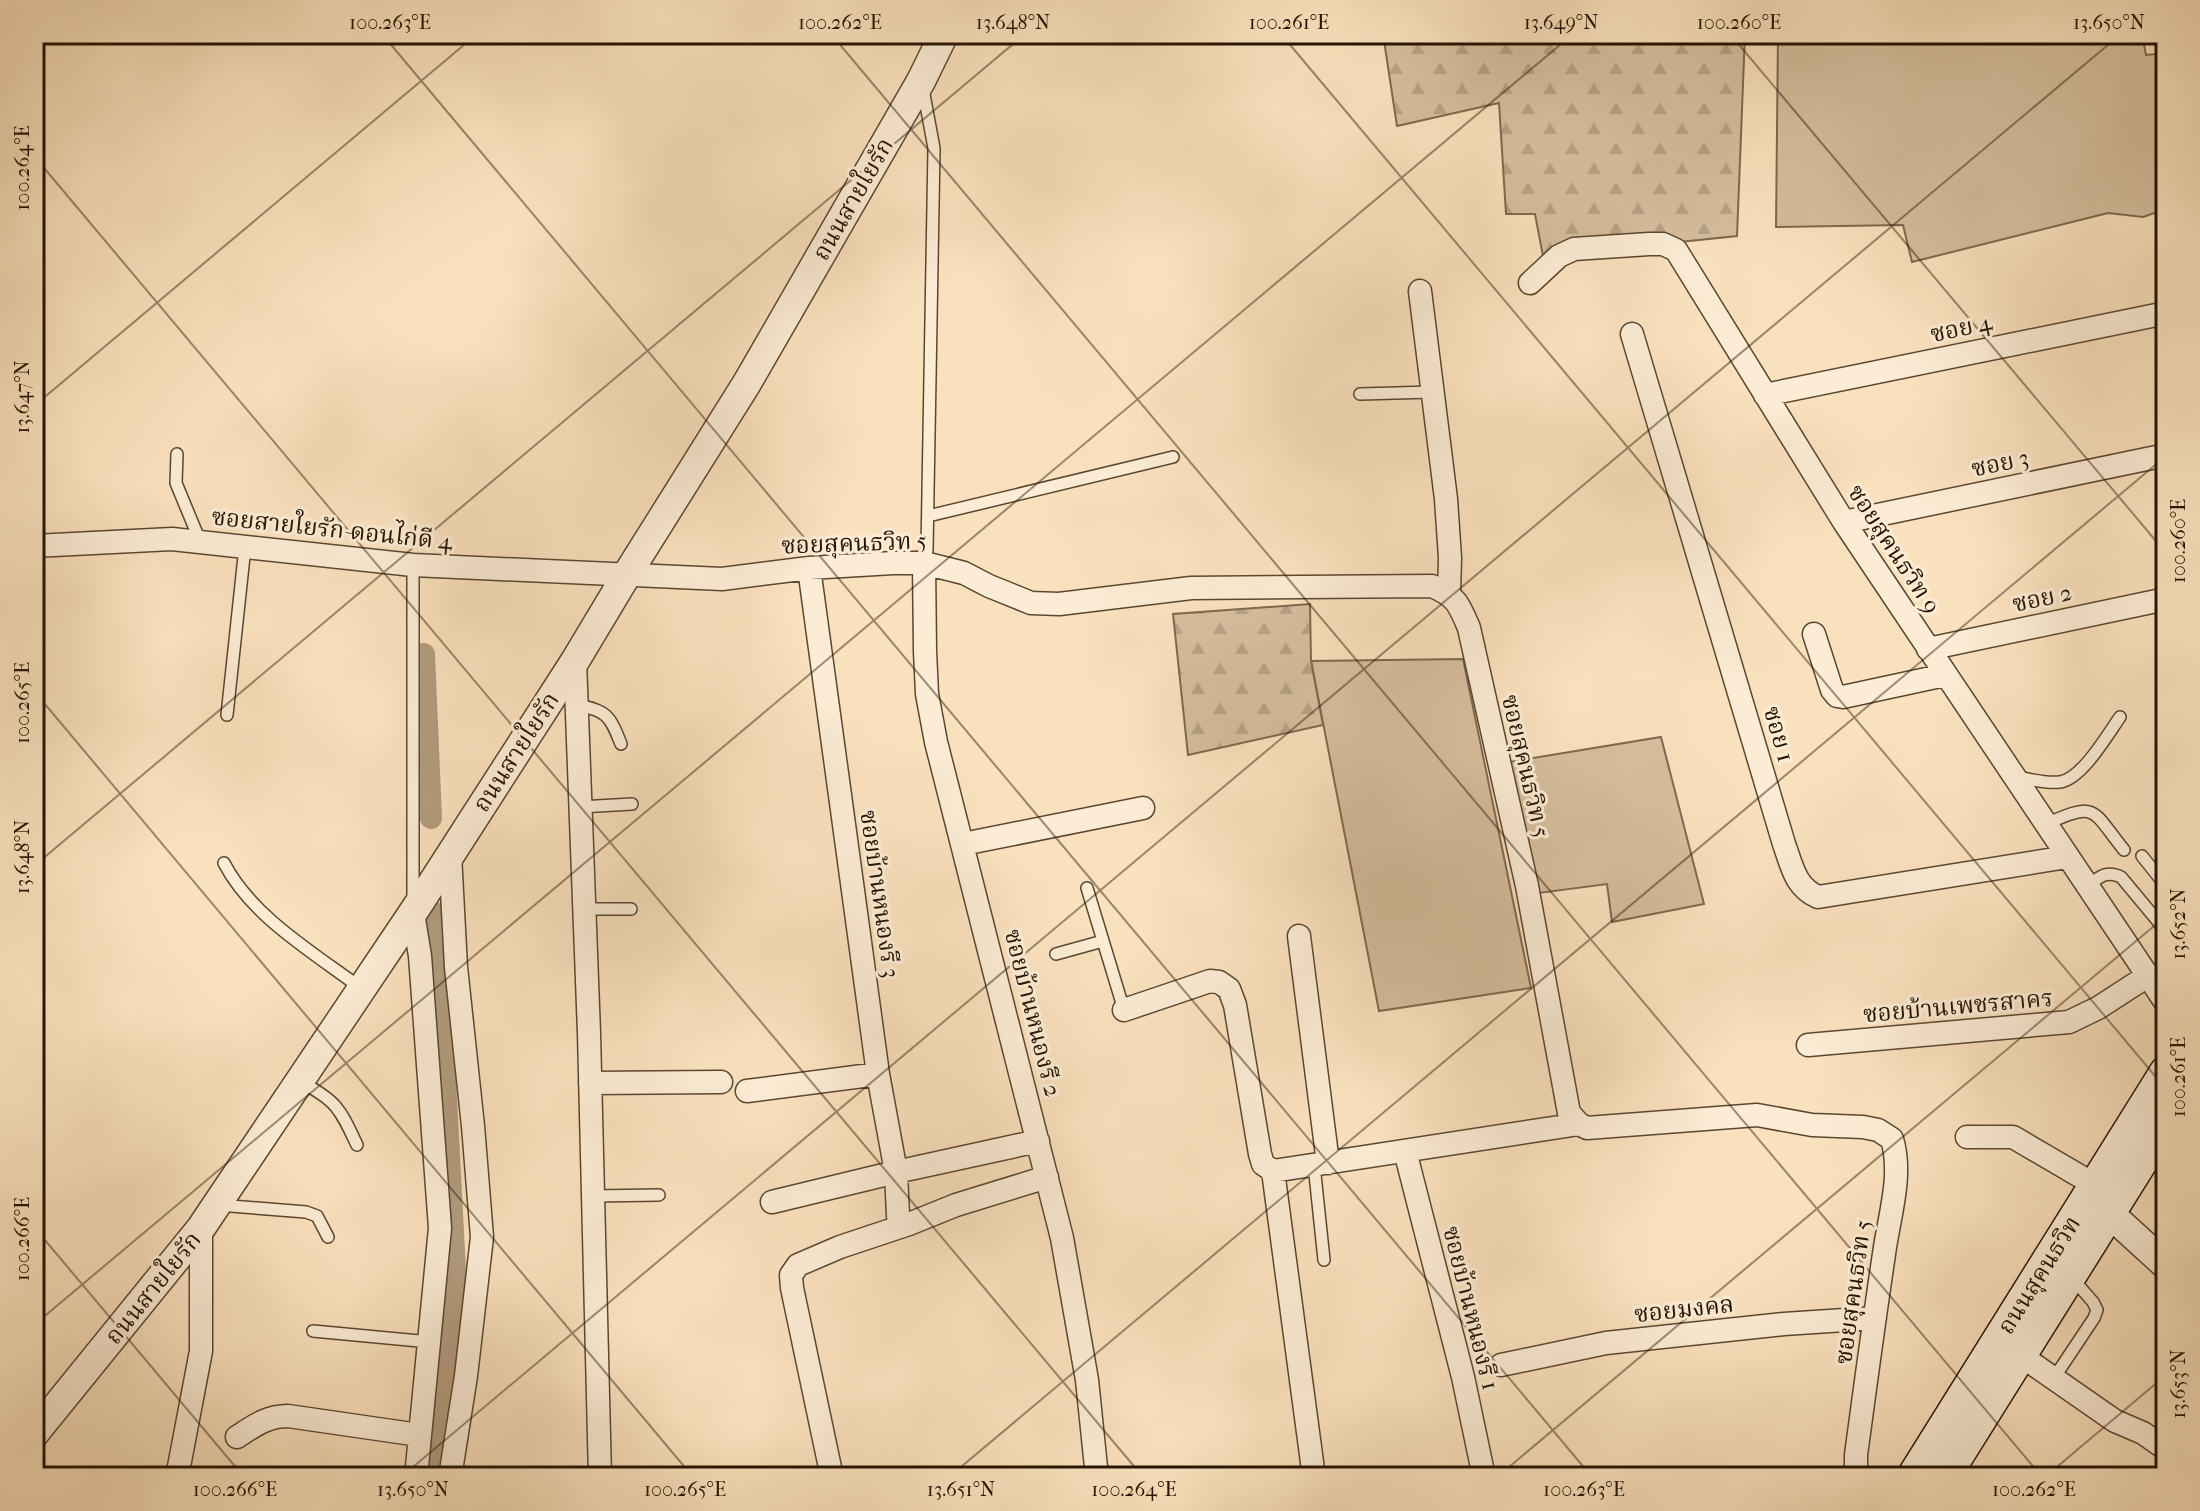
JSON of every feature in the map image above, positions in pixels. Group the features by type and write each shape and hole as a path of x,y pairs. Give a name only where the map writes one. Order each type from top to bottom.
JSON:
{"main road":[{"name":"ถนนสุคนธวิท","path":"1913,1477 2097,1199 2166,1072"},
{"name":"ถนนสุคนธวิท","path":"1944,1477 2069,1276 2097,1199 2166,1122"}],"street":[{"name":"ถนนสายใยรัก","path":"34,1434 201,1228 413,913 575,661 747,383 921,81 943,35"},
{"name":"ซอยสุคนธวิท 9","path":"1530,283 1559,256 1574,249 1663,244 1676,250 1844,522 2166,1003"},
{"path":"1420,291 1448,524 1449,593"},
{"name":"ซอย 4","path":"1765,395 2166,313"},
{"name":"ซอย 1","path":"1632,334 1784,844 1799,883 1806,892 1818,897 2067,857"},
{"name":"ซอย 3","path":"1844,522 2166,455"},
{"name":"ซอยสายใยรัก-ดอนไก่ดี 4","path":"34,546 172,539 413,565 626,576"},
{"name":"ซอยสุคนธวิท 5","path":"626,576 722,579 809,568 924,563 964,573 1031,603 1059,604 1231,586 1432,586 1449,593 1460,606 1469,628 1527,886 1569,1113 1587,1128 1757,1115 1812,1125 1863,1127 1878,1130 1892,1139 1898,1173 1856,1455 1856,1477"},
{"name":"ซอยบ้านหนองรี 2","path":"924,563 927,694 936,742 1062,1238 1087,1380 1097,1477"},
{"name":"ซอยบ้านหนองรี 3","path":"809,568 878,1074 896,1172 900,1227"},
{"name":"ซอย 2","path":"1928,649 2166,599"},
{"path":"1814,634 1832,690 1837,696 1945,675"},
{"path":"575,661 600,1477"},
{"path":"963,844 1143,808"},
{"path":"450,854 456,967 482,1237 466,1376 450,1477"},
{"path":"413,913 420,956 440,1228 416,1477"},
{"path":"1299,936 1321,1164"},
{"name":"ซอยบ้านเพชรสาคร","path":"1808,1045 2069,1022 2098,1008 2149,975"},
{"path":"1124,1010 1210,981 1219,982 1229,989 1235,1005 1260,1154 1263,1164 1273,1171 1579,1124"},
{"path":"747,1091 878,1074"},
{"path":"590,1083 721,1082"},
{"path":"1967,1137 2013,1137 2097,1199 2164,1258"},
{"path":"772,1202 1038,1141"},
{"name":"ซอยบ้านหนองรี 1","path":"1405,1151 1463,1377 1484,1477"},
{"path":"1273,1171 1314,1477"},
{"path":"832,1477 792,1288 791,1275 798,1265 956,1205 1047,1177"},
{"path":"177,1477 201,1351 201,1228"},
{"name":"ซอยมงคล","path":"1501,1365 1606,1343 1784,1324 1875,1318"},
{"path":"2020,1355 2115,1421 2143,1433 2166,1449"},
{"path":"237,1437 275,1416 419,1435"}],"lane":[{"path":"921,81 934,148 928,516 924,563"},
{"path":"1360,394 1432,392"},
{"path":"177,454 176,483 200,542"},
{"path":"928,516 1173,457"},
{"path":"227,715 245,547"},
{"path":"413,565 413,913"},
{"path":"576,705 602,711 612,722 621,744"},
{"path":"2013,777 2061,782 2071,778 2120,717"},
{"path":"580,807 632,804"},
{"path":"2046,824 2076,811 2087,810 2095,813 2124,850"},
{"path":"2142,856 2166,886"},
{"path":"224,863 243,894 270,919 362,990"},
{"path":"2087,886 2104,874 2121,877 2166,931"},
{"path":"1087,888 1124,1010"},
{"path":"584,909 631,909"},
{"path":"1056,954 1103,941"},
{"path":"301,1082 334,1102 357,1145"},
{"path":"1321,1164 1324,1260"},
{"path":"593,1196 659,1195"},
{"path":"217,1205 306,1212 317,1216 328,1237"},
{"path":"2054,1378 2097,1310 2069,1276"},
{"path":"313,1331 430,1342"}],"green space":[{"path":"1383,34 1745,34 1737,236 1543,256 1535,214 1506,214 1499,103 1397,126"},
{"path":"1778,34 2142,34 2146,55 2166,53 2166,209 2143,217 2108,213 1912,262 1903,225 1776,227"},
{"path":"1310,604 1311,661 1323,725 1188,755 1173,614"},
{"path":"1463,659 1531,988 1379,1011 1311,661"},
{"path":"1661,737 1704,904 1612,922 1607,884 1539,893 1509,762"}],"waterway":[{"path":"424,654 431,818"},
{"path":"430,1477 444,1397 455,1270 433,912"}]}
